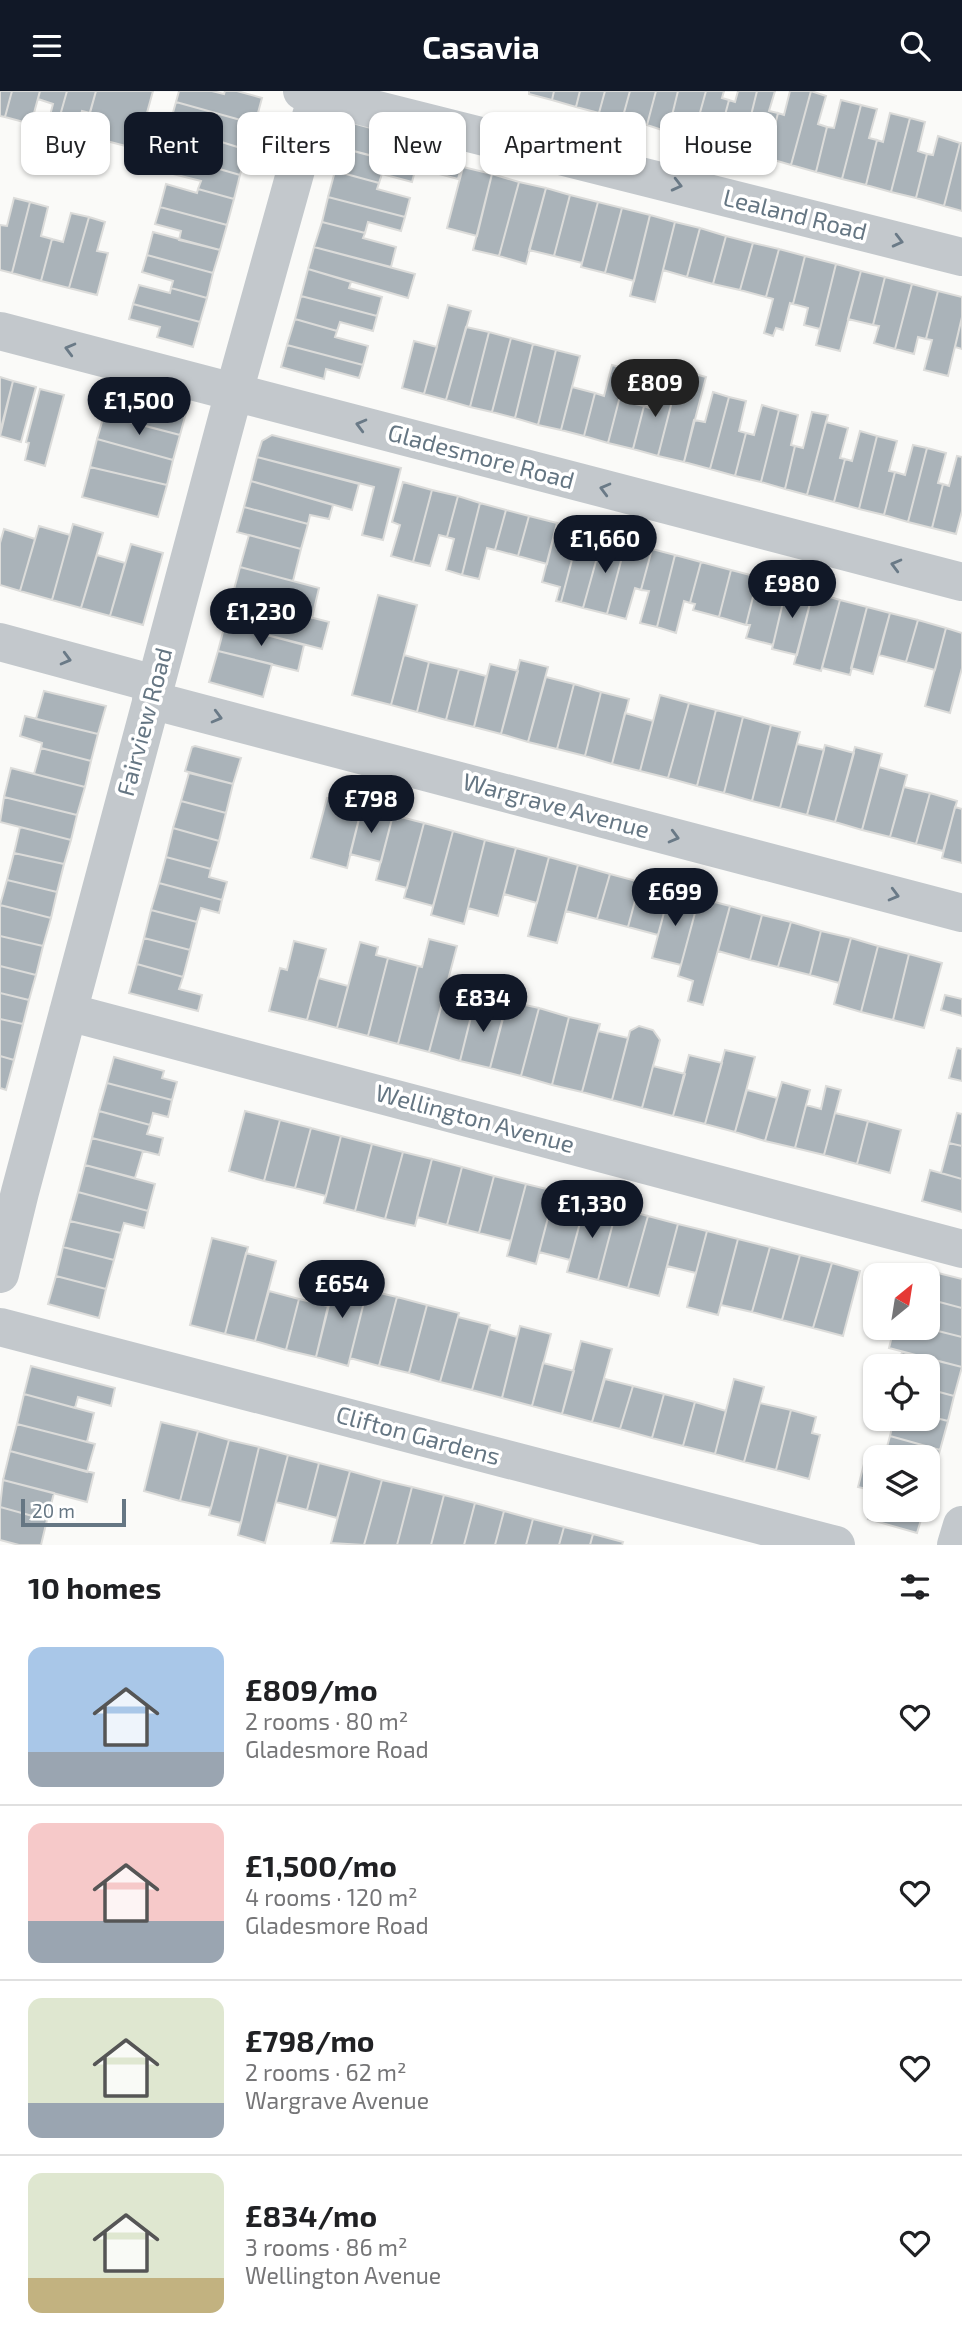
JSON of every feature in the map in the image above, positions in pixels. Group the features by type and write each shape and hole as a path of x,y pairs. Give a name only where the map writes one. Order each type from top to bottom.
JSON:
{"street":[{"name":"Lealand Road","path":"312,92 962,257"},
{"name":"Fairview Road","path":"0,1274 10,1191 68,1012 312,92"},
{"name":"Gladesmore Road","path":"0,331 962,582"},
{"name":"Wargrave Avenue","path":"0,642 153,692 962,913"},
{"name":"Wellington Avenue","path":"68,1012 962,1249"},
{"name":"Clifton Gardens","path":"0,1327 836,1545"},
{"path":"956,1545 962,1525"}],"building":[{"path":"0,91 12,91 5,117 0,116"},
{"path":"12,91 40,91 34,112 21,112 21,121 5,117"},
{"path":"40,91 67,91 61,112 51,112 53,104 38,99"},
{"path":"67,91 96,91 90,112 61,112"},
{"path":"96,91 153,91 147,112 124,112 124,146 110,142 110,112 90,112"},
{"path":"179,91 212,91 224,94 225,91 237,91 262,98 258,112 237,112 237,119 223,115 223,112 212,112 176,102"},
{"path":"529,91 554,91 552,100 529,94"},
{"path":"554,91 580,91 576,107 552,100"},
{"path":"580,91 605,91 599,112 576,107"},
{"path":"605,91 630,91 624,112 599,112"},
{"path":"630,91 656,91 647,125 646,112 624,112"},
{"path":"656,91 678,91 673,112 660,112 660,129 647,125"},
{"path":"678,91 706,91 700,112 673,112"},
{"path":"706,91 724,91 722,98 729,100 726,112 700,112"},
{"path":"738,91 757,91 752,112 726,112 729,100 735,102"},
{"path":"757,91 775,91 769,111 774,112 752,112"},
{"path":"790,91 811,91 791,165 777,161 777,117 778,113 784,115"},
{"path":"811,91 826,96 818,124 827,127 816,172 791,165"},
{"path":"841,100 861,105 842,179 816,172 827,127 834,128"},
{"path":"176,102 212,112 173,112"},
{"path":"861,105 877,109 869,138 877,140 866,185 842,179"},
{"path":"890,113 910,118 891,192 866,185 877,140 883,142"},
{"path":"223,115 237,119 237,147 223,142"},
{"path":"910,118 925,122 918,151 927,154 916,198 891,192"},
{"path":"355,124 369,128 369,155 355,151"},
{"path":"938,136 960,143 944,206 916,198 927,154 933,155"},
{"path":"223,142 237,147 237,174 223,170"},
{"path":"962,143 962,211 944,206"},
{"path":"355,151 369,155 369,175 382,175 379,183 350,175 355,175"},
{"path":"466,168 480,171 480,175 492,175 477,236 447,228 461,175 466,175"},
{"path":"223,170 240,175 234,199 198,189 201,181 177,175 223,175"},
{"path":"334,175 350,175 379,183 377,189 410,198 405,217 328,197"},
{"path":"386,175 414,175 412,182"},
{"path":"443,175 459,175 458,179"},
{"path":"492,175 519,182 499,256 473,250"},
{"path":"519,182 546,188 526,264 499,256"},
{"path":"166,184 197,193 198,189 234,199 227,225 160,207"},
{"path":"546,188 570,195 554,256 529,250"},
{"path":"570,195 598,202 582,263 554,256"},
{"path":"328,197 405,217 401,231 368,222 365,233 322,222"},
{"path":"14,198 30,202 12,273 0,270 0,225 7,226"},
{"path":"30,202 48,207 41,236 52,239 41,281 12,273"},
{"path":"598,202 622,208 605,273 581,267"},
{"path":"160,207 227,225 220,250 179,240 181,231 155,224"},
{"path":"622,208 650,215 634,281 605,273"},
{"path":"71,213 89,217 69,288 41,281 52,239 63,242"},
{"path":"650,215 675,222 655,302 630,296"},
{"path":"89,217 105,222 97,251 108,253 97,295 69,288"},
{"path":"322,222 365,233 363,238 396,247 391,267 314,247"},
{"path":"675,222 700,228 687,277 663,270"},
{"path":"700,228 726,236 713,284 687,277"},
{"path":"153,232 220,250 213,273 147,255"},
{"path":"726,236 753,243 740,290 713,284"},
{"path":"753,243 779,249 766,297 740,290"},
{"path":"314,247 415,274 408,298 308,269"},
{"path":"779,249 805,256 793,304 790,303 783,330 776,328 773,336 764,333 773,299 766,297"},
{"path":"147,255 213,273 207,298 171,288 173,281 142,272"},
{"path":"805,256 836,264 820,329 804,325 808,308 793,304"},
{"path":"836,264 861,271 840,351 816,345"},
{"path":"308,269 351,282 349,288 382,297 377,316 301,296"},
{"path":"861,271 885,277 873,325 848,319"},
{"path":"885,277 912,284 895,349 874,343 879,326 873,325"},
{"path":"912,284 938,291 926,339 918,337 914,354 895,349"},
{"path":"139,285 170,293 171,288 207,298 200,322 133,304"},
{"path":"938,291 962,297 962,317 948,376 924,370 932,340 926,339"},
{"path":"301,296 377,316 373,331 340,322 337,331 295,319"},
{"path":"133,304 200,322 193,347 157,337 160,327 129,319"},
{"path":"448,305 471,311 446,400 424,394"},
{"path":"962,317 962,349 955,347"},
{"path":"295,319 337,331 335,337 368,346 363,365 287,345"},
{"path":"466,327 489,332 470,407 446,400"},
{"path":"489,332 511,338 492,412 470,407"},
{"path":"511,338 533,344 515,418 492,412"},
{"path":"414,341 437,347 424,394 402,388"},
{"path":"533,344 556,350 538,425 515,418"},
{"path":"287,345 363,365 359,378 326,369 324,379 281,367"},
{"path":"556,350 580,356 561,430 538,425"},
{"path":"612,365 627,369 608,443 584,436 595,393 604,396"},
{"path":"627,369 643,373 635,404 644,406 633,449 608,443"},
{"path":"680,370 706,377 684,462 658,456"},
{"path":"0,377 13,381 0,432"},
{"path":"660,378 677,382 658,456 633,449 644,406 652,409"},
{"path":"13,381 36,387 21,442 0,436"},
{"path":"572,387 595,393 584,436 561,430"},
{"path":"40,389 64,395 45,466 25,460 29,443 26,442"},
{"path":"122,391 187,409 180,435 114,418"},
{"path":"713,392 729,397 710,469 684,462 694,420 705,422"},
{"path":"729,397 746,401 739,431 746,433 735,476 710,469"},
{"path":"762,405 779,410 761,482 735,476 746,433 754,435"},
{"path":"779,410 798,415 791,445 795,446 785,489 761,482"},
{"path":"812,412 828,415 807,495 785,489 795,446 803,448"},
{"path":"104,415 180,435 173,460 97,439"},
{"path":"826,422 848,428 840,458 845,459 834,502 807,495"},
{"path":"860,431 877,436 859,509 834,502 845,459 852,461"},
{"path":"272,435 401,468 383,540 362,535 374,487 257,457 262,441"},
{"path":"877,436 897,441 889,471 895,472 884,515 859,509"},
{"path":"97,439 173,460 167,485 90,467"},
{"path":"913,445 927,448 908,522 884,515 895,472 905,475"},
{"path":"927,448 946,453 938,483 943,484 932,528 908,522"},
{"path":"957,456 962,457 962,511 956,534 932,528 943,484 949,486"},
{"path":"257,457 359,484 352,510 251,481"},
{"path":"90,467 167,485 158,517 82,497"},
{"path":"251,481 333,505 329,519 310,515 308,524 244,507"},
{"path":"403,482 432,490 413,562 391,556 400,525 392,522"},
{"path":"432,490 458,496 447,537 439,535 430,566 413,562"},
{"path":"458,496 480,503 462,575 446,570 454,539 447,537"},
{"path":"480,503 506,510 495,550 487,548 479,579 462,575"},
{"path":"244,507 308,524 301,549 237,532"},
{"path":"506,510 529,516 518,556 495,550"},
{"path":"529,516 557,523 547,564 518,556"},
{"path":"557,523 580,529 561,602 556,601 560,587 542,582"},
{"path":"73,524 103,533 81,608 52,600"},
{"path":"39,526 70,535 52,600 20,591"},
{"path":"4,529 35,539 20,591 0,585 0,543"},
{"path":"580,529 603,536 583,608 561,602"},
{"path":"249,535 301,549 293,581 240,567"},
{"path":"603,536 626,542 607,614 583,608"},
{"path":"626,542 652,549 641,590 635,588 626,619 607,614"},
{"path":"131,544 163,553 143,625 110,616"},
{"path":"652,549 675,555 657,627 640,623 649,591 641,590"},
{"path":"97,555 125,563 110,616 81,608"},
{"path":"675,555 701,562 690,603 684,601 676,633 657,627"},
{"path":"701,562 731,570 719,617 693,610 695,604 690,603"},
{"path":"240,567 319,588 312,618 232,597"},
{"path":"731,570 758,577 746,625 719,617"},
{"path":"758,577 787,585 773,645 746,638 750,625 746,625"},
{"path":"787,585 813,592 797,655 772,649"},
{"path":"813,592 840,600 821,671 794,664"},
{"path":"378,595 417,605 391,705 352,695"},
{"path":"232,597 329,622 322,649 225,624"},
{"path":"840,600 867,607 850,675 822,668"},
{"path":"867,607 890,613 873,674 851,668"},
{"path":"890,613 918,620 906,662 879,655"},
{"path":"918,620 946,628 935,670 906,662"},
{"path":"225,624 304,645 298,671 218,651"},
{"path":"946,628 962,633 962,668 950,713 925,706"},
{"path":"218,651 272,664 263,697 209,682"},
{"path":"404,655 429,662 417,712 391,705"},
{"path":"520,660 548,667 528,742 501,734"},
{"path":"429,662 459,669 446,720 417,712"},
{"path":"490,664 518,671 501,734 474,727"},
{"path":"459,669 486,676 474,727 446,720"},
{"path":"546,677 574,684 557,749 528,742"},
{"path":"574,684 601,692 585,756 557,749"},
{"path":"44,691 106,706 98,734 36,719"},
{"path":"601,692 629,699 612,764 585,756"},
{"path":"660,695 689,703 668,778 640,771"},
{"path":"689,703 716,710 697,786 668,778"},
{"path":"716,710 743,717 724,793 697,786"},
{"path":"625,713 653,721 640,771 612,764"},
{"path":"25,716 98,734 91,761 41,748 42,743 20,736"},
{"path":"743,717 771,725 752,801 724,793"},
{"path":"771,725 800,732 780,808 752,801"},
{"path":"797,744 824,750 807,815 780,808"},
{"path":"825,745 854,753 835,822 807,815"},
{"path":"192,747 241,758 233,784 185,771"},
{"path":"855,747 882,754 862,830 835,822"},
{"path":"41,748 91,761 85,787 34,774"},
{"path":"879,767 907,775 890,837 862,830"},
{"path":"11,768 85,787 77,815 4,797"},
{"path":"189,773 233,784 226,813 181,801"},
{"path":"904,787 930,793 916,844 890,837"},
{"path":"930,793 957,801 943,851 916,844"},
{"path":"4,797 77,815 71,840 0,822"},
{"path":"327,798 362,807 347,868 311,858"},
{"path":"181,801 226,813 219,841 173,828"},
{"path":"362,807 393,815 381,862 350,854"},
{"path":"955,807 962,809 962,863 942,858"},
{"path":"393,815 424,823 407,888 376,880"},
{"path":"424,823 453,831 433,906 404,898"},
{"path":"20,827 71,840 64,864 14,853"},
{"path":"173,828 219,841 211,869 166,857"},
{"path":"453,831 485,840 464,924 431,915"},
{"path":"485,840 516,848 498,916 468,908"},
{"path":"516,848 549,857 537,903 504,894"},
{"path":"14,853 64,864 57,892 7,880"},
{"path":"166,857 211,869 209,877 227,882 222,900 159,883"},
{"path":"549,857 578,865 557,943 528,936"},
{"path":"578,865 610,874 597,919 566,911"},
{"path":"610,874 640,882 628,927 597,919"},
{"path":"7,880 57,892 51,918 0,905"},
{"path":"640,882 670,890 658,935 628,927"},
{"path":"159,883 222,900 219,913 201,908 197,922 151,910"},
{"path":"670,890 699,898 681,965 652,958"},
{"path":"699,898 730,906 703,1005 688,1001 693,981 678,976"},
{"path":"0,905 51,918 43,946 0,936"},
{"path":"730,906 762,915 750,960 718,951"},
{"path":"151,910 197,922 190,950 144,938"},
{"path":"762,915 791,922 778,967 750,960"},
{"path":"791,922 821,931 810,975 778,967"},
{"path":"821,931 851,938 839,983 810,975"},
{"path":"0,936 43,946 36,975 0,966"},
{"path":"144,938 190,950 183,977 137,964"},
{"path":"851,938 878,946 861,1012 834,1004"},
{"path":"429,939 457,946 429,1052 398,1044 418,966 422,967"},
{"path":"294,941 326,949 307,1020 269,1011 280,968 287,970"},
{"path":"360,942 378,947 376,955 388,958 368,1036 337,1028"},
{"path":"878,946 909,954 893,1020 861,1012"},
{"path":"909,954 942,963 924,1028 893,1020"},
{"path":"388,958 418,966 398,1044 368,1036"},
{"path":"137,964 183,977 179,989 202,995 198,1011 129,993"},
{"path":"0,966 36,975 29,1000 0,993"},
{"path":"318,978 348,986 337,1028 307,1020"},
{"path":"447,985 477,993 460,1061 429,1052"},
{"path":"0,993 29,1000 23,1024 0,1019"},
{"path":"945,995 962,999 962,1016 941,1010"},
{"path":"475,1000 506,1007 490,1068 460,1061"},
{"path":"507,1001 539,1008 521,1076 490,1068"},
{"path":"539,1008 569,1017 552,1085 521,1076"},
{"path":"569,1017 600,1024 582,1092 552,1085"},
{"path":"0,1019 23,1024 14,1060 0,1056"},
{"path":"639,1026 653,1030 660,1040 642,1108 612,1100 630,1031"},
{"path":"598,1031 628,1038 612,1100 582,1092"},
{"path":"957,1048 962,1049 962,1081 949,1078"},
{"path":"725,1050 755,1057 735,1132 705,1124"},
{"path":"689,1055 722,1063 705,1124 673,1116"},
{"path":"0,1056 14,1060 6,1090 0,1088"},
{"path":"114,1057 164,1071 162,1078 177,1082 172,1100 107,1083"},
{"path":"653,1066 685,1074 673,1116 642,1108"},
{"path":"782,1082 810,1090 795,1148 765,1141"},
{"path":"107,1083 172,1100 168,1117 153,1113 150,1125 99,1111"},
{"path":"826,1086 841,1090 824,1155 795,1148 806,1105 821,1109"},
{"path":"747,1090 777,1098 765,1141 735,1132"},
{"path":"99,1111 150,1125 147,1134 163,1138 159,1155 92,1138"},
{"path":"245,1111 280,1120 264,1181 229,1171"},
{"path":"835,1113 868,1121 857,1164 824,1155"},
{"path":"957,1113 962,1114 962,1146 949,1143"},
{"path":"280,1120 311,1128 295,1188 264,1181"},
{"path":"868,1121 901,1130 890,1173 857,1164"},
{"path":"311,1128 341,1136 326,1196 295,1188"},
{"path":"341,1136 372,1144 355,1211 324,1203"},
{"path":"92,1138 143,1151 135,1178 85,1165"},
{"path":"949,1143 962,1146 962,1179 941,1173"},
{"path":"372,1144 403,1152 385,1219 355,1211"},
{"path":"403,1152 432,1159 415,1226 385,1219"},
{"path":"432,1159 462,1167 447,1225 417,1217"},
{"path":"85,1165 155,1184 148,1211 78,1192"},
{"path":"462,1167 494,1176 479,1233 447,1225"},
{"path":"930,1170 962,1179 962,1212 922,1201"},
{"path":"494,1176 526,1184 511,1241 479,1233"},
{"path":"526,1184 555,1191 536,1264 507,1256"},
{"path":"555,1191 586,1200 570,1260 539,1252"},
{"path":"78,1192 148,1211 144,1228 124,1223 121,1233 70,1221"},
{"path":"586,1200 617,1208 598,1280 567,1272"},
{"path":"617,1208 648,1216 628,1288 598,1280"},
{"path":"648,1216 678,1224 659,1296 628,1288"},
{"path":"70,1221 121,1233 114,1260 63,1247"},
{"path":"678,1224 707,1231 696,1273 667,1266"},
{"path":"707,1231 738,1239 718,1315 687,1307"},
{"path":"212,1238 248,1247 225,1334 190,1325"},
{"path":"738,1239 770,1247 752,1312 721,1305"},
{"path":"63,1247 114,1260 106,1289 56,1276"},
{"path":"770,1247 800,1255 782,1320 752,1312"},
{"path":"246,1253 276,1261 255,1341 225,1334"},
{"path":"800,1255 832,1263 813,1328 782,1320"},
{"path":"832,1263 860,1271 843,1336 813,1328"},
{"path":"337,1273 369,1282 348,1366 316,1357"},
{"path":"940,1274 962,1279 962,1308 940,1302"},
{"path":"56,1276 106,1289 99,1318 48,1304"},
{"path":"367,1290 397,1297 379,1366 350,1358"},
{"path":"269,1291 299,1299 286,1350 255,1341"},
{"path":"397,1297 427,1305 409,1373 379,1366"},
{"path":"299,1299 328,1306 316,1357 286,1350"},
{"path":"940,1302 962,1308 962,1337 940,1332"},
{"path":"427,1305 459,1313 440,1382 409,1373"},
{"path":"458,1317 490,1325 472,1390 440,1382"},
{"path":"520,1326 551,1334 532,1406 502,1398"},
{"path":"489,1329 517,1337 502,1398 472,1390"},
{"path":"940,1332 962,1337 962,1367 940,1361 940,1354 912,1354 889,1348 891,1341 940,1341"},
{"path":"581,1341 612,1349 592,1422 562,1414"},
{"path":"940,1362 962,1367 954,1396 940,1392"},
{"path":"543,1363 574,1371 562,1414 532,1406"},
{"path":"31,1366 115,1388 111,1406 78,1397 75,1408 24,1394"},
{"path":"605,1379 633,1386 620,1429 592,1422"},
{"path":"734,1379 764,1387 744,1462 715,1454"},
{"path":"633,1386 664,1394 652,1438 620,1429"},
{"path":"940,1392 954,1396 948,1421 940,1419"},
{"path":"24,1394 94,1413 87,1442 17,1424"},
{"path":"664,1394 695,1402 683,1446 652,1438"},
{"path":"695,1402 726,1411 715,1454 683,1446"},
{"path":"760,1403 791,1410 776,1470 744,1462"},
{"path":"791,1410 816,1417 812,1433 820,1435 809,1479 776,1470"},
{"path":"940,1419 948,1421 940,1450 940,1445 922,1445 890,1436 891,1431 940,1431"},
{"path":"161,1422 198,1431 180,1501 144,1491"},
{"path":"17,1424 95,1444 87,1472 10,1451"},
{"path":"198,1431 229,1440 211,1508 180,1501"},
{"path":"890,1436 922,1445 888,1445"},
{"path":"229,1440 259,1447 241,1523 209,1515"},
{"path":"259,1447 288,1455 265,1543 238,1535"},
{"path":"10,1451 94,1473 87,1502 3,1480"},
{"path":"288,1455 319,1463 307,1510 276,1502"},
{"path":"319,1463 350,1471 337,1518 307,1510"},
{"path":"863,1468 863,1488 858,1487"},
{"path":"350,1471 382,1480 364,1545 331,1543"},
{"path":"3,1480 54,1493 47,1520 0,1507"},
{"path":"382,1480 412,1487 397,1545 364,1545"},
{"path":"412,1487 444,1495 431,1545 397,1545"},
{"path":"444,1495 475,1503 464,1545 431,1545"},
{"path":"475,1503 504,1511 495,1545 464,1545"},
{"path":"0,1507 47,1520 41,1545 19,1545 0,1540"},
{"path":"504,1511 533,1519 526,1545 495,1545"},
{"path":"533,1519 564,1527 559,1545 526,1545"},
{"path":"878,1522 920,1522 917,1533"},
{"path":"564,1527 593,1534 590,1545 559,1545"},
{"path":"593,1534 623,1542 622,1545 590,1545"}]}
